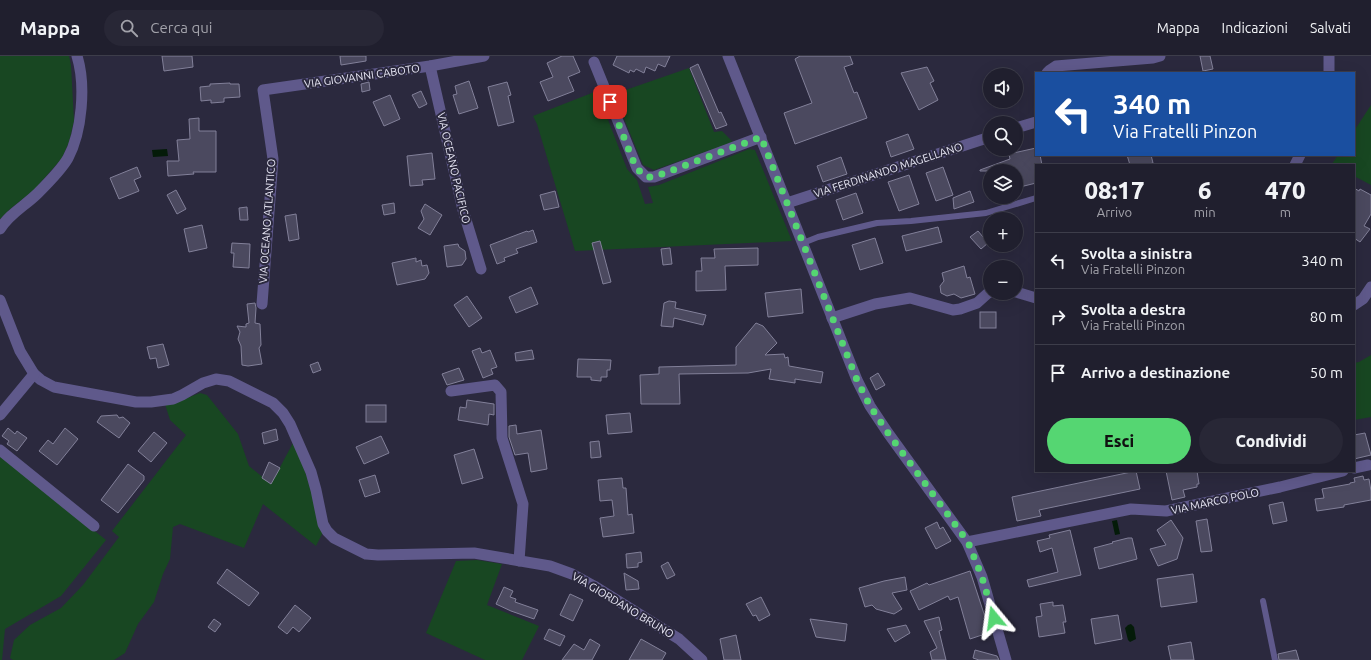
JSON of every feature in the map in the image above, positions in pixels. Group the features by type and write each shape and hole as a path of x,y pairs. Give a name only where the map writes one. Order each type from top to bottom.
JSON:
{"street":[{"path":"0,229 6,220 37,194 67,160 75,142 80,120 82,93 80,64 77,56"},
{"name":"VIA GIOVANNI CABOTO","path":"263,90 430,66 484,56"},
{"path":"728,56 857,380 870,406 888,433 968,542 982,577 1006,660"},
{"path":"1048,72 1056,66 1153,58 1160,56"},
{"path":"1329,72 1330,56"},
{"path":"594,62 636,168 646,177 654,177 761,137"},
{"name":"VIA OCEANO PACIFICO","path":"430,66 463,210 481,269"},
{"name":"VIA OCEANO ATLANTICO","path":"262,304 273,159 263,90"},
{"path":"1023,126 1035,122"},
{"name":"VIA FERDINANDO MAGELLANO","path":"787,203 983,139"},
{"path":"1355,304 1364,299 1371,287"},
{"path":"1023,294 1035,298"},
{"path":"832,318 875,304 910,298 953,310 977,303 983,298"},
{"name":"VIA GIORDANO BRUNO","path":"0,300 20,351 34,374 41,380 54,387 136,402 151,402 182,395 203,383 216,379 229,380 272,403 284,413 290,424 311,472 323,524 326,531 334,538 366,554 474,553 550,566 572,574 594,586 679,639 702,660"},
{"path":"0,415 34,374"},
{"path":"451,391 495,385 501,392 502,438 524,504 519,561"},
{"path":"0,450 94,526"},
{"path":"1355,468 1368,465"},
{"name":"VIA MARCO POLO","path":"968,542 1131,509 1166,511 1280,487 1339,472"}],"lane":[{"path":"803,243 818,237 877,223 986,213 1035,198"},
{"path":"1263,601 1275,660"}],"green space":[{"path":"0,56 69,56 71,65 74,121 69,142 62,158 34,190 0,219"},
{"path":"689,68 714,132 722,131 733,142 654,170 643,165 614,94"},
{"path":"597,91 627,169 637,180 645,204 653,203 648,187 659,185 749,149 755,150 792,241 575,251 537,124 533,116"},
{"path":"1371,105 1371,185 1355,177 1355,164 1332,164 1337,156 1355,156 1355,129"},
{"path":"1371,355 1371,417 1355,420 1355,363"},
{"path":"200,393 207,395 238,434 249,466 271,484 294,441 305,471 323,532 316,546 263,504 244,548 180,524 173,527 170,559 163,574 154,602 138,624 125,653 114,660 13,660 10,658 14,640 30,625 61,608 83,585 119,537 112,531 186,435 170,420 165,404 179,401"},
{"path":"0,455 106,540 61,596 5,629 2,660 0,660"},
{"path":"477,560 502,564 487,605 539,626 522,660 485,660 426,633 456,561"}],"shaded area":[{"path":"167,149 168,156 153,157 152,150"},
{"path":"1117,520 1120,534 1115,535 1112,521"},
{"path":"1131,624 1134,627 1136,639 1130,642 1128,640 1125,628"}],"building":[{"path":"162,56 192,56 193,67 164,71"},
{"path":"340,56 366,56 366,61 341,65"},
{"path":"562,56 573,56 580,72 568,77 574,91 548,101 540,82 553,77 547,63"},
{"path":"617,56 670,56 665,67 658,64 655,71 646,67 644,73 636,69 634,72 630,70 629,73 613,65"},
{"path":"800,56 850,56 853,64 844,67 854,93 857,92 867,118 795,144 784,113 812,103 795,59"},
{"path":"1200,56 1210,56 1213,69 1203,71"},
{"path":"698,64 719,113 721,112 727,125 716,129 690,68"},
{"path":"927,67 934,81 930,83 938,100 919,110 901,73"},
{"path":"469,81 478,108 459,114 453,95 457,94 455,86"},
{"path":"369,82 370,90 362,92 361,84"},
{"path":"507,82 511,95 508,96 514,122 498,126 488,87"},
{"path":"210,84 239,84 240,97 224,98 224,102 211,103 211,100 201,101 200,87 210,86"},
{"path":"421,91 427,104 419,108 412,95"},
{"path":"390,95 400,119 384,126 373,102"},
{"path":"199,118 199,131 216,131 216,172 193,172 194,174 168,176 167,161 179,161 177,140 190,139 189,119"},
{"path":"908,134 914,149 891,157 886,142"},
{"path":"1035,148 1035,156 1040,156 1042,164 1035,164 1035,183 1023,186 1023,164 996,164 1010,159 1009,156 1023,156 1023,151"},
{"path":"432,153 435,179 422,180 423,185 410,186 407,156"},
{"path":"1127,156 1151,156 1153,163 1148,164 1130,164"},
{"path":"841,157 847,174 823,182 817,166"},
{"path":"137,167 141,177 134,180 139,191 119,199 110,178"},
{"path":"943,167 953,195 936,201 926,173"},
{"path":"909,175 919,204 899,211 888,182"},
{"path":"1355,189 1359,191 1360,189 1371,195 1371,214 1364,226 1370,229 1360,242 1355,239"},
{"path":"176,190 186,209 177,214 167,195"},
{"path":"555,191 559,207 544,210 540,195"},
{"path":"970,191 974,202 954,209 953,198"},
{"path":"856,193 863,213 843,220 836,200"},
{"path":"394,203 395,213 384,215 382,205"},
{"path":"425,204 442,215 430,235 418,228 424,219 421,211"},
{"path":"247,207 248,220 240,220 239,208"},
{"path":"296,214 299,239 289,241 285,216"},
{"path":"202,225 207,248 189,252 184,229"},
{"path":"938,227 942,242 906,251 902,236"},
{"path":"533,230 537,242 516,249 518,253 504,258 505,261 497,264 490,245"},
{"path":"978,231 983,237 983,247 981,249 970,237"},
{"path":"875,238 883,263 860,270 852,245"},
{"path":"600,241 611,282 603,284 592,243"},
{"path":"232,243 250,244 249,268 233,267 234,253 231,253"},
{"path":"458,244 459,247 465,251 466,259 462,265 447,267 444,246"},
{"path":"670,248 672,264 663,265 661,249"},
{"path":"758,248 758,265 725,266 726,290 696,291 696,271 702,271 701,258 715,258 714,249"},
{"path":"416,258 416,262 421,260 422,266 427,265 429,273 425,279 397,285 392,263"},
{"path":"964,266 967,278 970,277 975,294 961,298 954,294 947,296 941,293 940,286 944,281 942,273"},
{"path":"531,287 538,304 516,313 509,297"},
{"path":"801,289 803,313 768,317 765,293"},
{"path":"467,296 482,318 469,327 454,305"},
{"path":"669,301 676,302 675,308 706,315 703,325 674,318 673,327 661,326 664,303"},
{"path":"255,303 255,323 260,324 261,345 259,348 262,364 248,366 242,365 241,346 238,339 240,332 237,326 246,327 246,324 249,323 247,304"},
{"path":"980,312 996,312 996,328 980,328"},
{"path":"756,323 763,326 777,343 765,355 784,354 785,358 788,357 789,366 823,372 821,383 795,379 795,383 769,379 771,369 748,373 679,374 680,404 641,404 640,375 659,374 659,367 736,365 736,347"},
{"path":"163,344 169,365 158,368 156,358 150,359 147,347"},
{"path":"480,348 482,353 490,350 497,367 491,369 493,374 483,378 472,351"},
{"path":"532,350 534,359 516,361 515,353"},
{"path":"578,359 611,360 610,370 607,370 607,377 601,377 601,381 591,380 591,377 577,377"},
{"path":"318,362 321,370 313,373 310,365"},
{"path":"459,368 464,380 447,385 442,374"},
{"path":"878,373 885,385 876,390 870,378"},
{"path":"467,400 494,404 494,415 489,414 488,425 458,420 460,407 466,408"},
{"path":"366,405 386,405 386,422 366,422"},
{"path":"630,413 632,432 608,434 606,415"},
{"path":"117,415 119,418 123,417 130,423 119,438 97,422 101,416"},
{"path":"516,425 517,434 541,430 547,469 531,472 528,453 515,455 509,437 509,426"},
{"path":"8,428 15,434 17,431 27,438 17,451 7,444 9,441 2,436"},
{"path":"65,428 78,439 57,465 39,451 48,440 53,444"},
{"path":"276,429 278,440 264,444 262,433"},
{"path":"154,432 167,443 151,462 138,451"},
{"path":"1365,433 1371,455 1355,459 1355,435"},
{"path":"381,436 389,453 364,464 356,447"},
{"path":"599,441 601,457 591,458 590,442"},
{"path":"474,449 483,478 462,484 454,455"},
{"path":"269,462 280,468 271,484 262,478"},
{"path":"128,464 144,476 144,480 118,513 101,500"},
{"path":"1131,472 1136,472 1140,489 1039,510 1041,516 1017,521 1012,497"},
{"path":"1166,472 1197,472 1199,484 1197,484 1197,487 1183,490 1185,497 1172,500"},
{"path":"375,475 380,492 365,497 359,480"},
{"path":"1363,476 1364,480 1369,479 1371,500 1344,505 1344,507 1317,511 1315,499 1324,498 1322,489 1350,484 1355,482 1354,478"},
{"path":"622,478 623,488 626,488 628,515 632,514 634,533 603,537 600,518 614,516 612,500 600,501 598,480"},
{"path":"1283,502 1287,521 1273,524 1269,505"},
{"path":"1207,519 1212,551 1201,552 1196,521"},
{"path":"1171,520 1183,538 1177,559 1158,566 1150,549 1166,545 1157,530"},
{"path":"937,522 940,529 943,527 951,541 936,549 925,528"},
{"path":"1070,530 1081,575 1029,587 1027,580 1058,572 1052,548 1040,552 1037,541 1050,538 1049,535"},
{"path":"1132,538 1137,559 1099,569 1094,548"},
{"path":"641,552 642,562 638,563 638,567 627,568 626,554"},
{"path":"668,562 675,575 667,579 661,566"},
{"path":"227,569 259,593 249,606 217,583"},
{"path":"970,571 988,626 983,627 985,634 970,639 958,597 950,600 948,596 919,610 910,591 927,583 929,585"},
{"path":"624,573 638,581 639,589 626,590"},
{"path":"1193,574 1197,602 1161,607 1157,579"},
{"path":"905,577 907,590 892,593 902,609 894,614 876,609 872,605 865,607 859,588"},
{"path":"504,587 513,591 510,597 516,599 515,602 538,610 534,619 496,604"},
{"path":"570,594 583,600 573,621 560,615"},
{"path":"761,597 770,615 759,621 756,615 753,616 746,604"},
{"path":"1053,602 1053,606 1063,605 1066,622 1063,622 1065,633 1039,637 1036,617 1042,616 1040,604"},
{"path":"295,605 311,618 299,632 293,627 287,634 278,627"},
{"path":"1118,615 1122,639 1095,644 1091,619"},
{"path":"939,617 942,630 939,631 946,660 932,660 930,652 937,648 924,621"},
{"path":"214,619 221,624 215,632 208,627"},
{"path":"810,619 847,624 845,641 816,637"},
{"path":"906,625 910,633 895,642 887,629"},
{"path":"549,629 565,636 560,646 544,639"},
{"path":"736,635 741,660 724,660 720,639"},
{"path":"590,639 600,645 592,660 562,660 574,644 584,650"},
{"path":"641,639 666,653 662,660 629,660"},
{"path":"1191,642 1194,660 1171,660 1168,646"},
{"path":"975,650 997,656 999,660 979,660 973,658"},
{"path":"1296,650 1299,660 1279,660 1278,654"}],"route":[{"path":"610,102 636,168 646,177 654,177 761,137 857,380 870,406 888,433 968,542 982,577 994,618"}]}
